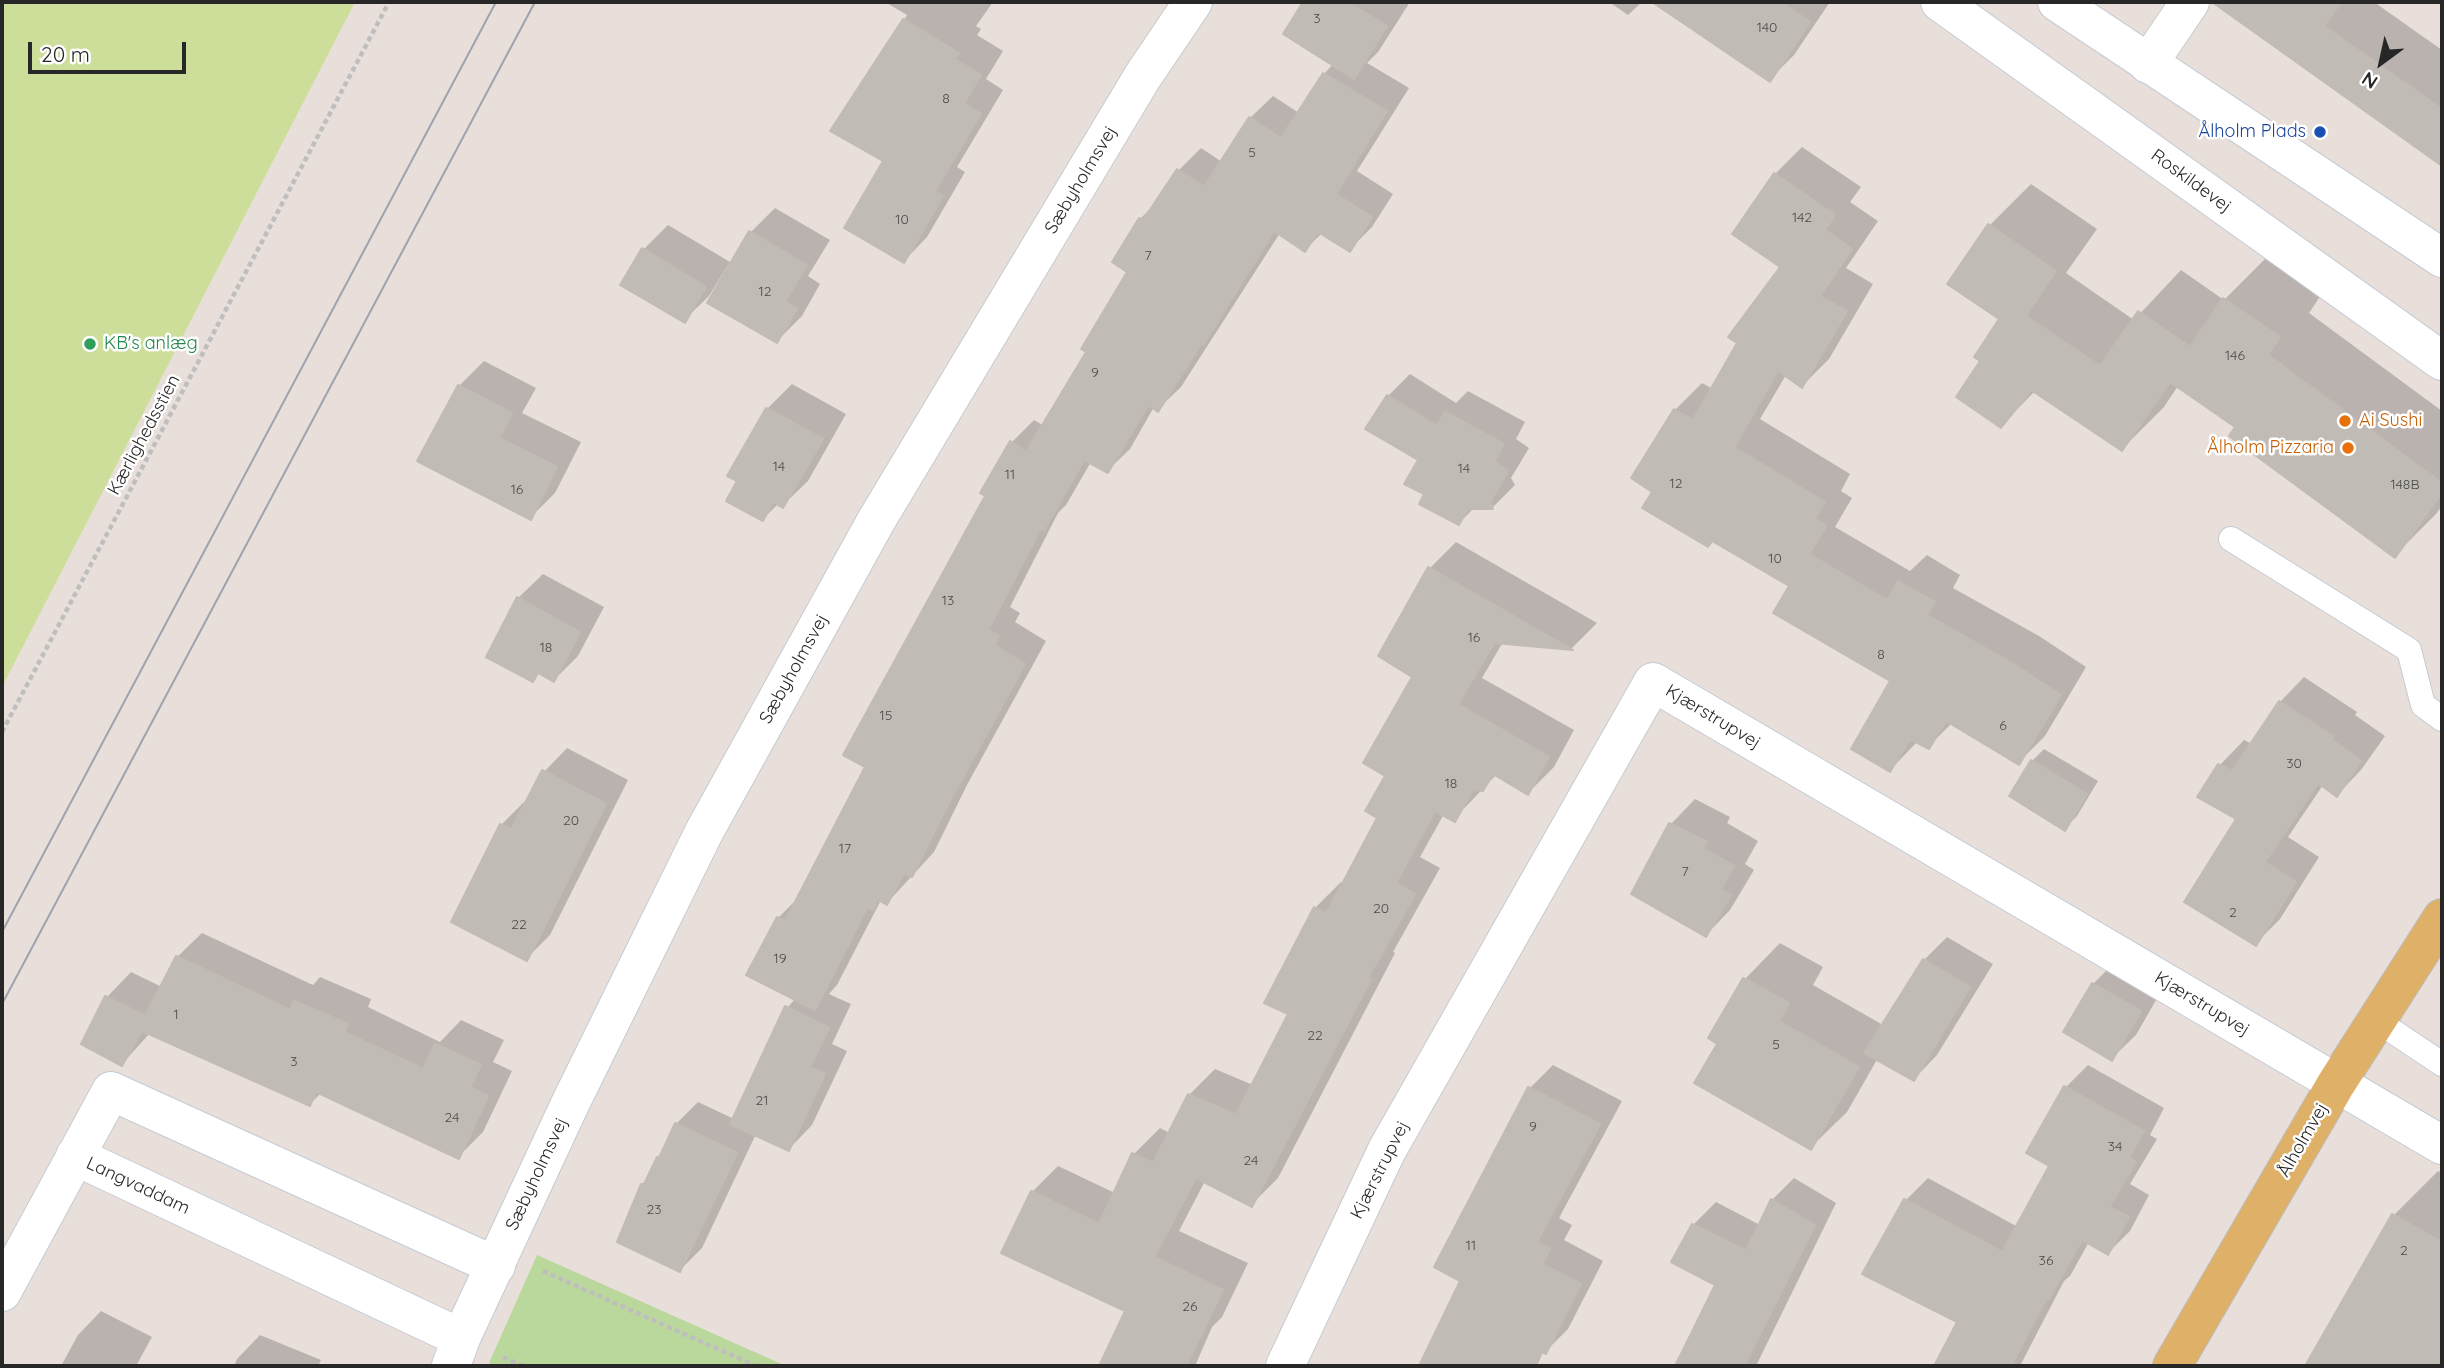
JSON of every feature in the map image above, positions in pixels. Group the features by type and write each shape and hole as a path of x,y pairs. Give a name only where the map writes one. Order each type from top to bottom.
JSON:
{"main road":[{"name":"Ålholmvej","path":"2172,1366 2336,1084 2442,918"}],"street":[{"name":"Sæbyholmsvej","path":"456,1352 570,1104 710,820 876,521 1136,87 1193,2"},
{"name":"Roskildevej","path":"1940,2 2442,361"},
{"path":"2057,2 2442,258"},
{"path":"2148,64 2190,2"},
{"name":"Kjærstrupvej","path":"1284,1366 1387,1150 1653,681 2336,1084"},
{"path":"2336,1084 2442,1145"},
{"name":"Langvaddam","path":"456,1352 75,1156 111,1091 498,1259"},
{"path":"2,1292 75,1156"}],"lane":[{"path":"2231,539 2409,650 2423,705 2442,719"},
{"path":"2376,1020 2442,1064"}],"path":[{"name":"Kærlighedsstien","path":"2,732 389,2"},
{"path":"498,1259 756,1366"}],"green space":[{"name":"KB's anlæg","path":"2,2 355,2 2,687"},
{"path":"537,1255 786,1366 497,1366 489,1363"}],"building":[{"path":"1303,2 1347,2 1387,26 1354,79 1283,34"},
{"path":"1652,2 1781,2 1810,22 1770,82"},
{"path":"2212,2 2341,2 2324,26 2442,109 2442,166"},
{"path":"903,19 959,53 954,59 981,75 964,103 981,114 935,191 943,196 904,263 844,228 883,161 830,131"},
{"path":"1323,73 1387,111 1336,194 1372,217 1350,252 1318,232 1305,252 1274,231 1158,412 1148,405 1108,473 1084,460 1044,530 1041,528 988,630 999,636 994,645 1025,664 945,810 912,877 904,873 887,905 878,900 873,910 867,908 815,1010 746,975 777,917 785,921 865,767 843,755 985,496 980,493 1010,441 1026,452 1086,352 1081,349 1127,272 1112,262 1139,218 1143,220 1177,169 1204,187 1249,117 1281,138"},
{"path":"1774,173 1835,215 1825,230 1852,249 1820,296 1847,311 1802,388 1778,371 1734,447 1825,502 1815,518 1826,526 1809,554 1887,600 1898,581 1935,602 1927,615 2012,663 2061,695 2019,765 1946,721 1929,749 1910,739 1890,772 1851,749 1890,681 1773,613 1789,586 1712,541 1708,547 1642,508 1652,492 1631,478 1674,409 1693,420 1737,343 1728,337 1780,267 1732,234"},
{"path":"1988,224 2056,271 2026,316 2100,366 2138,311 2190,347 2223,298 2280,337 2268,355 2442,483 2442,493 2395,558 2229,436 2235,427 2170,382 2122,451 2031,390 2001,428 1956,397 1980,361 1974,357 1999,319 1947,284"},
{"path":"749,231 807,265 785,301 797,309 777,343 707,303"},
{"path":"642,248 706,287 685,323 620,285"},
{"path":"458,385 512,413 499,438 557,467 531,520 417,461"},
{"path":"1387,395 1437,426 1445,412 1504,444 1494,462 1508,471 1490,502 1493,509 1468,509 1459,525 1419,504 1424,494 1404,484 1418,460 1365,429"},
{"path":"766,408 823,439 783,508 773,502 763,521 726,501 737,481 727,476"},
{"path":"1428,567 1573,650 1494,643 1458,704 1549,757 1528,795 1493,774 1483,791 1473,790 1455,822 1435,811 1396,883 1415,894 1368,978 1371,979 1252,1207 1196,1178 1154,1257 1223,1290 1186,1366 1099,1366 1125,1311 1001,1253 1031,1191 1099,1224 1132,1153 1153,1163 1188,1094 1236,1115 1288,1014 1264,1003 1314,907 1326,914 1377,818 1365,811 1385,776 1363,763 1412,677 1378,656"},
{"path":"517,597 580,632 554,682 538,673 533,682 486,657"},
{"path":"2279,701 2334,737 2332,740 2361,761 2337,797 2318,783 2265,862 2296,882 2256,946 2184,902 2236,819 2197,797 2218,764 2232,771"},
{"path":"2031,760 2087,794 2065,831 2009,796"},
{"path":"542,770 606,804 527,961 451,922 500,824 511,830"},
{"path":"1669,823 1707,842 1703,848 1734,866 1721,889 1731,895 1706,937 1631,894"},
{"path":"176,956 290,1010 294,1001 348,1024 344,1032 423,1069 435,1044 481,1065 470,1087 488,1096 459,1159 316,1092 310,1106 142,1031 122,1066 81,1044 105,996 145,1016"},
{"path":"1923,959 1970,987 1914,1081 1864,1053"},
{"path":"1743,978 1789,1003 1779,1021 1859,1067 1811,1150 1694,1083 1717,1044 1708,1038"},
{"path":"2092,983 2141,1011 2112,1061 2063,1032"},
{"path":"785,1006 829,1028 810,1067 825,1074 789,1151 730,1124"},
{"path":"2064,1086 2144,1131 2129,1157 2136,1162 2109,1207 2129,1217 2108,1255 2082,1240 2048,1300 2046,1299 2011,1366 1934,1366 1957,1322 1862,1274 1904,1199 2002,1252 2049,1166 2026,1153"},
{"path":"1528,1087 1600,1124 1537,1242 1550,1249 1542,1264 1581,1284 1546,1354 1542,1352 1536,1366 1419,1366 1460,1281 1434,1267"},
{"path":"675,1123 737,1153 680,1272 617,1242 641,1184 644,1184 657,1157 659,1158"},
{"path":"1771,1199 1815,1225 1744,1366 1675,1366 1715,1285 1671,1262 1692,1224 1746,1251"},
{"path":"2392,1214 2442,1242 2442,1366 2305,1366"}],"tram line":[{"path":"2,932 496,2"},
{"path":"2,1004 535,2"}],"place":[{"name":"Ålholm Plads","path":"2320,132"},
{"name":"KB's anlæg","path":"90,344"},
{"name":"Ai Sushi","path":"2345,421"},
{"name":"Ålholm Pizzaria","path":"2348,448"}]}
